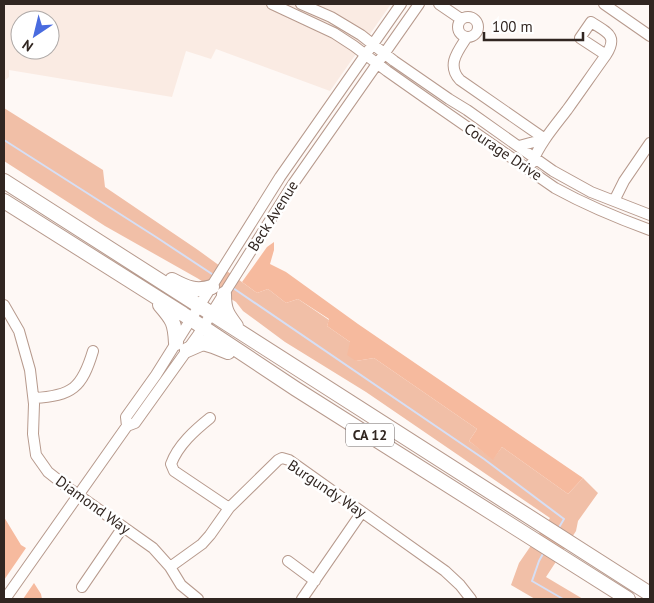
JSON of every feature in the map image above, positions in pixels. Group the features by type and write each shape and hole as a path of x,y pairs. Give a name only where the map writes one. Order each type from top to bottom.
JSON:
{"highway":[{"name":"CA 12","path":"4,181 650,594"},
{"name":"CA 12","path":"4,200 203,327 296,389 628,599"},
{"path":"120,256 147,266 180,285 203,290 212,286"},
{"path":"150,293 170,317 182,346 204,343 213,346 234,355 296,389"},
{"path":"224,294 226,313 241,332"}],"street":[{"name":"Courage Drive","path":"272,4 334,33 529,171 578,201 650,230"},
{"name":"Courage Drive","path":"301,4 345,24 553,171 591,192 650,215"},
{"name":"Beck Avenue","path":"5,599 127,426 126,417 156,375 182,346 203,327 205,310 212,286 280,177 401,4"},
{"name":"Beck Avenue","path":"182,346 191,320 224,294 293,184 419,4"},
{"path":"439,4 461,19"},
{"path":"604,4 650,36"},
{"path":"466,17 472,18 478,25 475,34 467,37 461,35 458,29 461,19 466,17"},
{"path":"467,37 454,59 453,66 456,76 545,139"},
{"path":"529,171 537,151 606,55"},
{"path":"519,146 545,139"},
{"path":"614,201 624,180 650,143"},
{"name":"Diamond Way","path":"4,304 19,332 30,370 34,398 33,434 36,455 48,472 154,548 170,567 181,585 198,599"},
{"path":"34,398 45,398 72,389 83,378 93,351"},
{"path":"210,418 195,429 174,455 171,464 174,471 229,508"},
{"name":"Burgundy Way","path":"170,567 202,544 229,508 282,458 289,460 446,571 471,599"},
{"path":"302,599 362,512"},
{"path":"82,587 123,527"},
{"path":"288,561 315,581"}],"shaded area":[{"path":"4,4 391,4 330,91 216,49 211,59 186,51 172,97 9,70 9,77 4,81"},
{"path":"4,108 103,170 105,187 198,250 257,293 268,289 286,303 298,299 329,320 327,326 350,342 356,361 374,358 477,429 469,441 493,459 502,447 568,494 583,478 598,493 578,521 576,531 546,577 583,599 535,599 511,585 519,563 550,518 366,392 285,342 243,311 236,302 105,226 4,161"},
{"path":"274,242 270,264 286,272 358,324 583,478 568,494 502,447 493,460 469,441 477,429 374,358 356,361 347,355 350,342 327,326 329,319 298,299 286,303 268,289 257,293 242,282 267,247"},
{"path":"4,517 21,545 26,548 4,580"},
{"path":"34,583 42,599 23,599"}],"waterway":[{"path":"4,140 215,276"},
{"path":"233,288 484,459 564,519 558,529"},
{"path":"544,552 532,581 563,599"}]}
